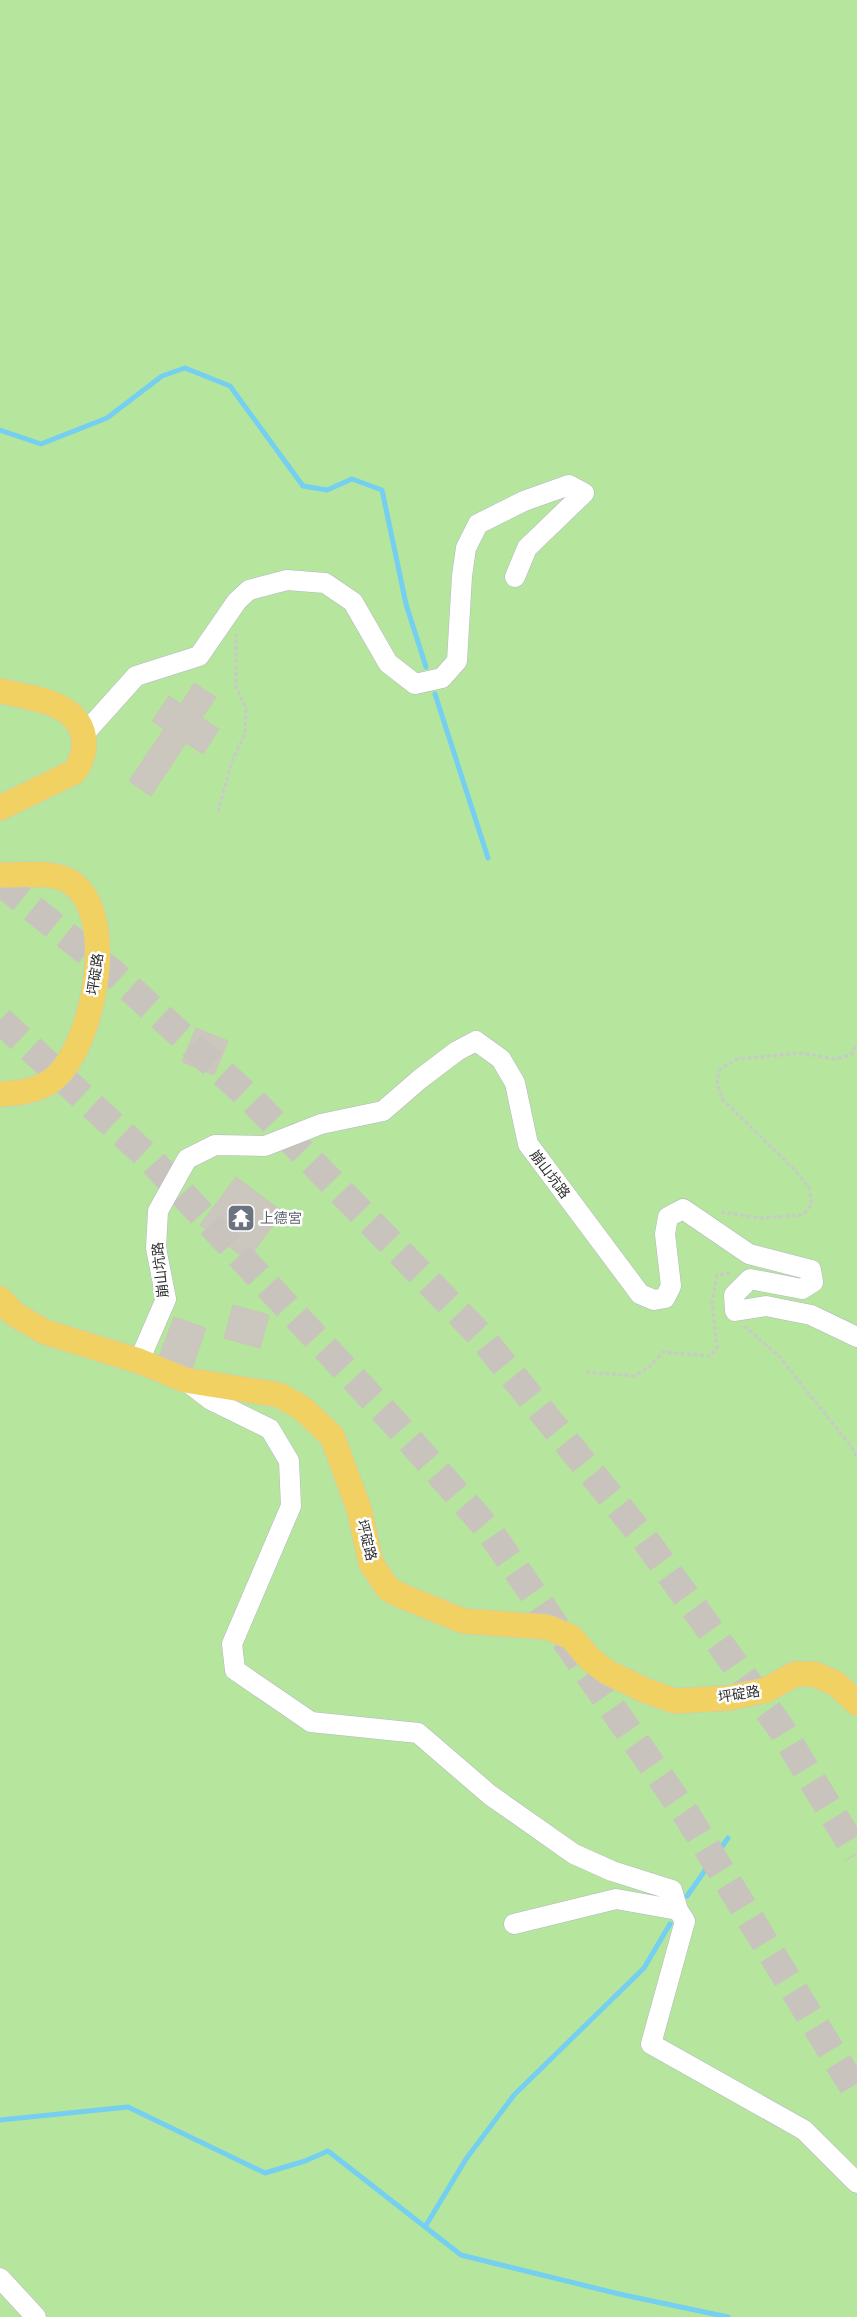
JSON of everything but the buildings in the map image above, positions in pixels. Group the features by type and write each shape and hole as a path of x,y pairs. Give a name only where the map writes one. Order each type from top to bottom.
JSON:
{"main road":[{"path":"0,691 52,703 72,714 84,734 84,751 80,764 74,772 0,808"},
{"name":"坪碇路","path":"0,875 38,875 65,879 88,901 98,939 99,954 90,1007 81,1039 62,1069 52,1080 40,1087 24,1092 0,1094"},
{"name":"坪碇路","path":"0,1299 14,1314 45,1332 139,1361 185,1380 279,1395 302,1408 332,1436 359,1509 372,1563 388,1589 404,1597 463,1621 547,1627 571,1637 590,1658 607,1672 644,1690 675,1701 729,1698 766,1690 795,1674 814,1674 835,1683 857,1703"}],"street":[{"path":"84,734 136,676 200,656 237,601 249,590 287,580 325,583 353,602 388,663 415,684 442,678 457,661 462,576 466,548 478,524 524,501 569,484 584,493 528,548 515,578"},
{"name":"崩山坑路","path":"139,1361 166,1299 156,1248 158,1211 187,1159 215,1145 264,1146 321,1124 383,1111 457,1051 476,1041 501,1059 515,1083 528,1144 640,1294 654,1300 665,1298 671,1286 665,1234 668,1217 683,1209 749,1254 810,1270 813,1282 802,1289 750,1279"},
{"path":"750,1279 734,1295 734,1311 766,1306 812,1315 857,1337"},
{"path":"185,1380 211,1400 270,1429 289,1461 291,1506 232,1644 235,1670 311,1722 418,1733 490,1795 574,1854 612,1871 672,1890 678,1910 685,1921 651,2044 804,2130 857,2183"},
{"path":"514,1924 616,1899 678,1910"},
{"path":"0,2278 36,2317"}],"path":[{"path":"218,812 232,761 245,734 246,709 236,686 237,601"},
{"path":"715,1211 760,1218 803,1215 812,1204 809,1188 795,1170 722,1099 717,1081 720,1069 737,1059 802,1053 834,1059 851,1055 857,1044"},
{"path":"586,1372 634,1376 649,1367 663,1352 711,1356 718,1348 712,1303 716,1275 728,1272 750,1279"},
{"path":"734,1311 744,1328 779,1356 853,1449 857,1458"}],"green space":[{"path":"0,0 857,0 857,2317 0,2317"}],"waterway":[{"path":"0,430 41,444 107,418 162,376 185,368 230,386 303,486 327,490 352,479 382,490 406,604 426,667"},
{"path":"435,694 488,858"},
{"path":"687,1896 728,1838"},
{"path":"425,2227 466,2159 514,2095 644,1968 670,1924"},
{"path":"0,2120 128,2107 265,2173 305,2161 328,2151 461,2255 619,2294 728,2317"}],"tunnel":[{"path":"0,882 113,973 250,1098 480,1335 644,1538 780,1727 857,1854"},
{"path":"0,1020 152,1161 393,1421 488,1529 688,1817 857,2093"}],"place":[{"name":"上德宮","path":"241,1218"}]}
